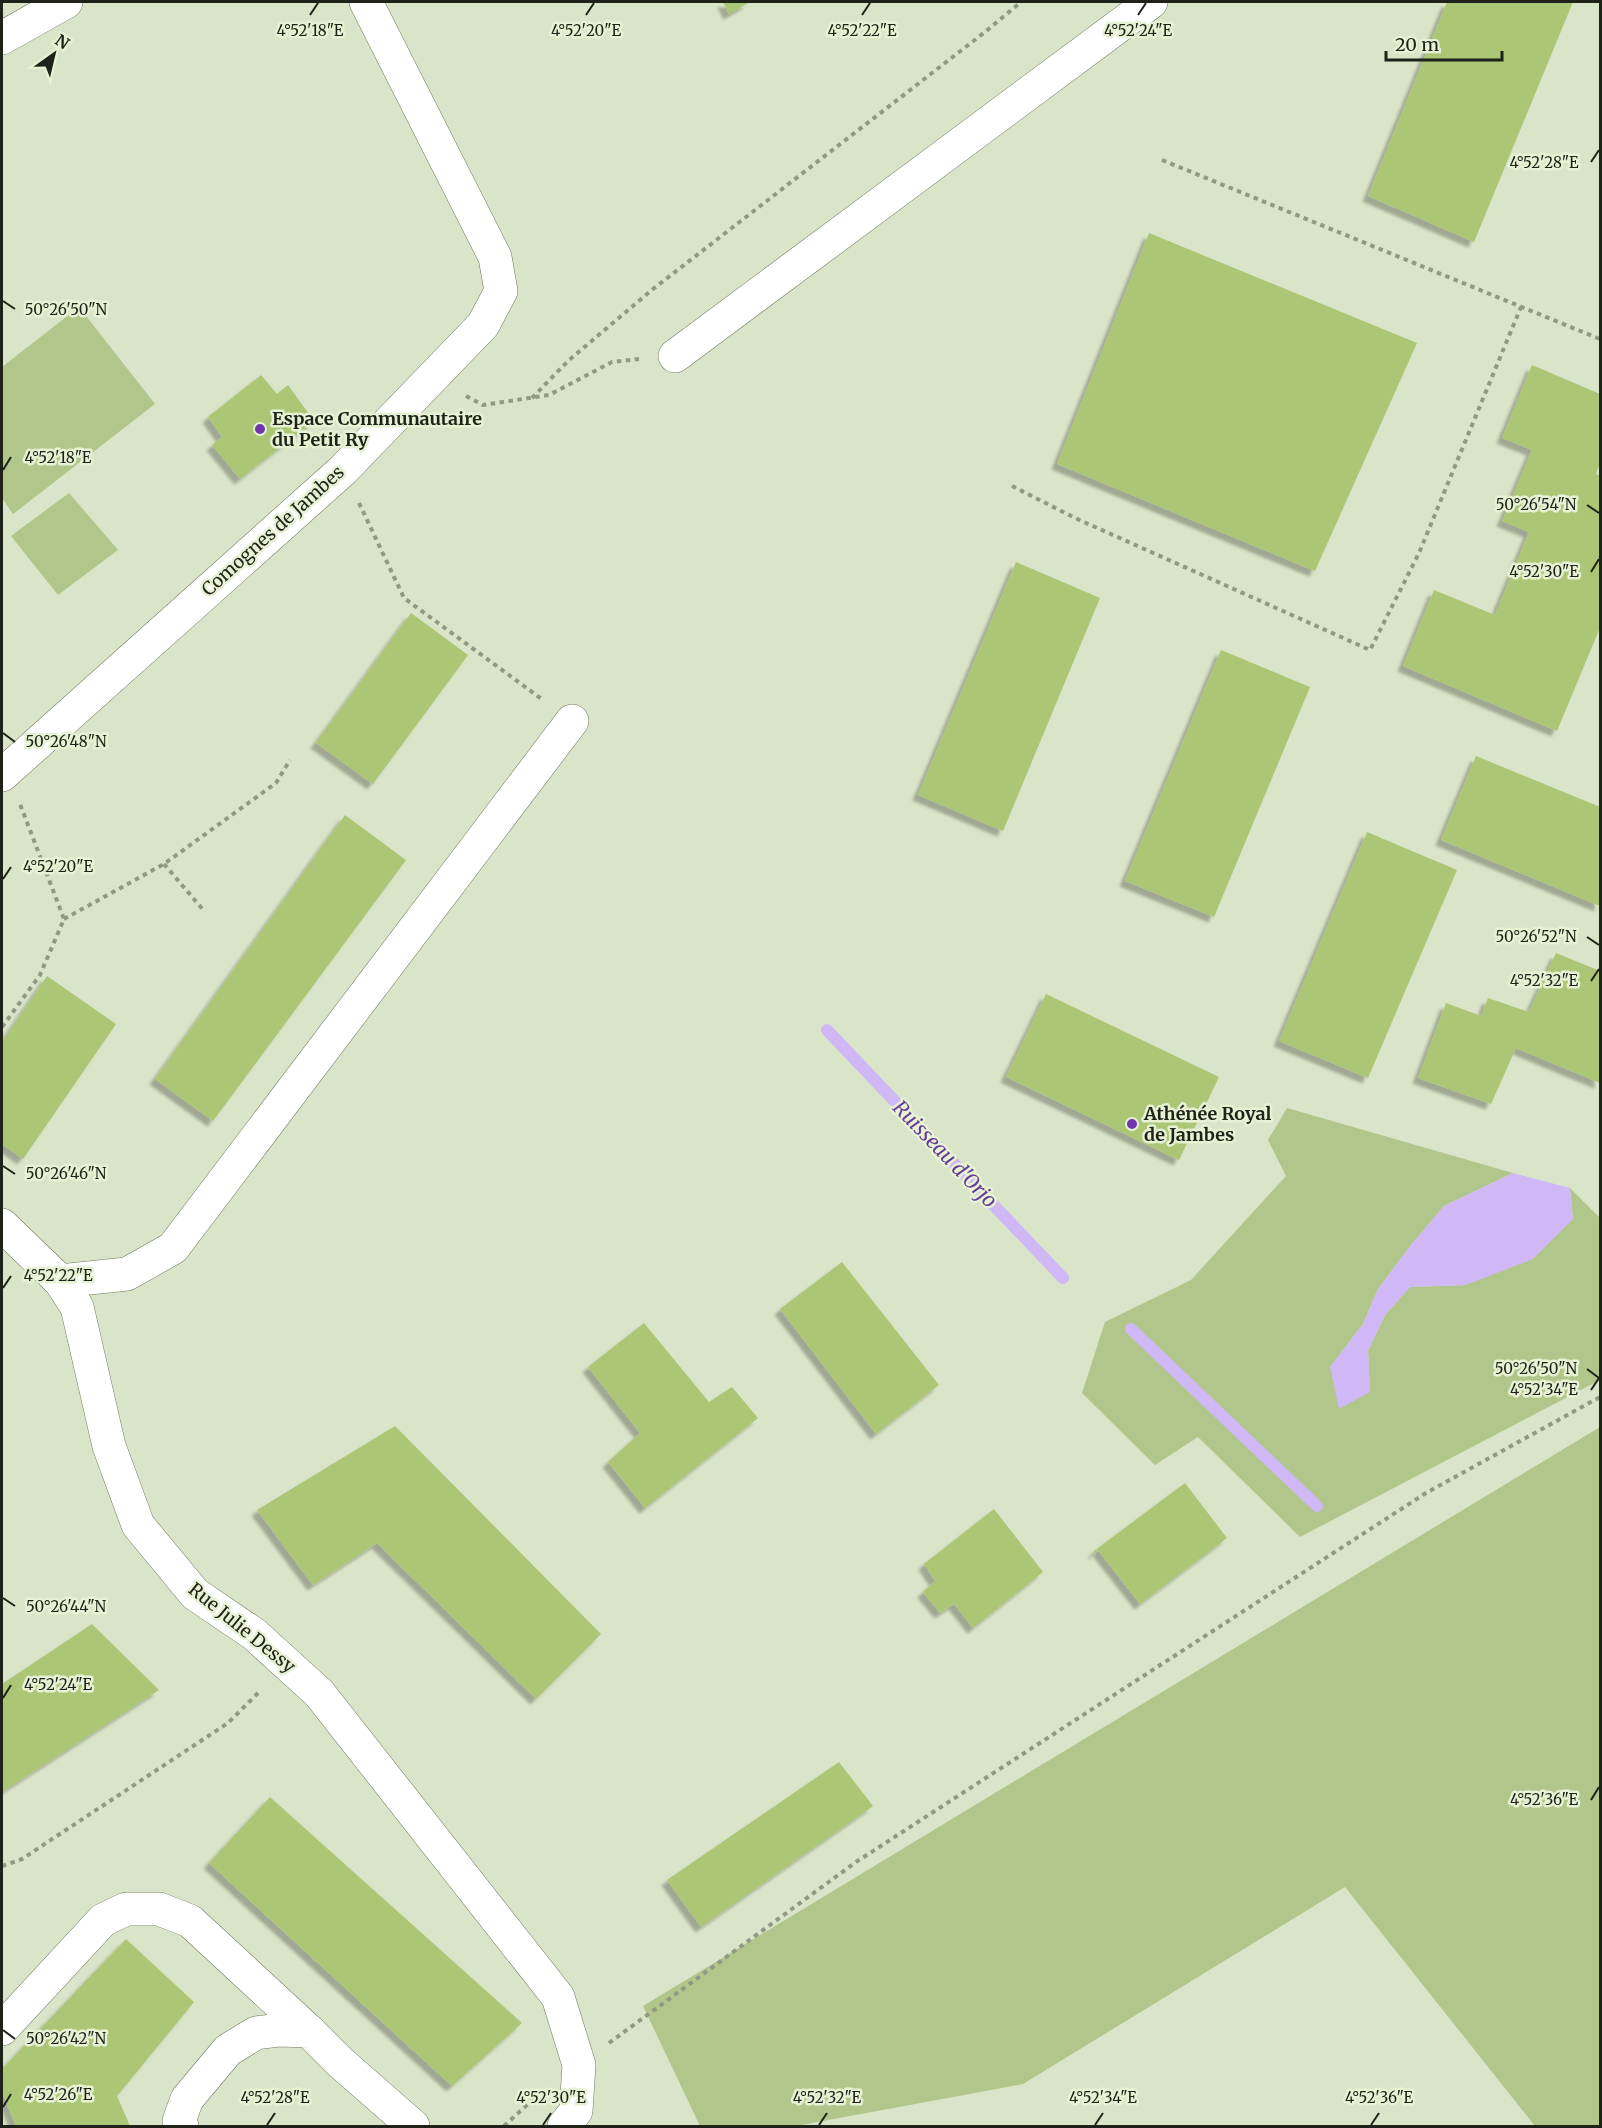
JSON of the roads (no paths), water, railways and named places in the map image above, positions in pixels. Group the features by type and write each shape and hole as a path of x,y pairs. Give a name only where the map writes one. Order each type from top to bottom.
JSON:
{"street":[{"path":"2,38 66,2"},
{"name":"Comognes de Jambes","path":"4,772 343,470 483,325 501,291 495,257 366,2"},
{"path":"675,356 1151,2"},
{"path":"60,1281 127,1274 173,1248 572,720"},
{"name":"Rue Julie Dessy","path":"4,1233 60,1281 77,1307 109,1446 138,1525 195,1594 254,1634 319,1694 558,1997 579,2065 576,2111 564,2127"},
{"path":"2,2029 103,1920 126,1909 159,1909 190,1921 412,2127"},
{"path":"182,2127 179,2121 187,2099 228,2050 256,2033 280,2030 309,2031"}],"waterway":[{"name":"Ruisseau d'Orjo","path":"827,1030 1063,1278"},
{"name":"Ruisseau d'Orjo","path":"1131,1329 1317,1506"}],"place":[{"name":"Espace Communautaire du Petit Ry","path":"260,429"},
{"name":"Athénée Royal de Jambes","path":"1132,1124"}]}
